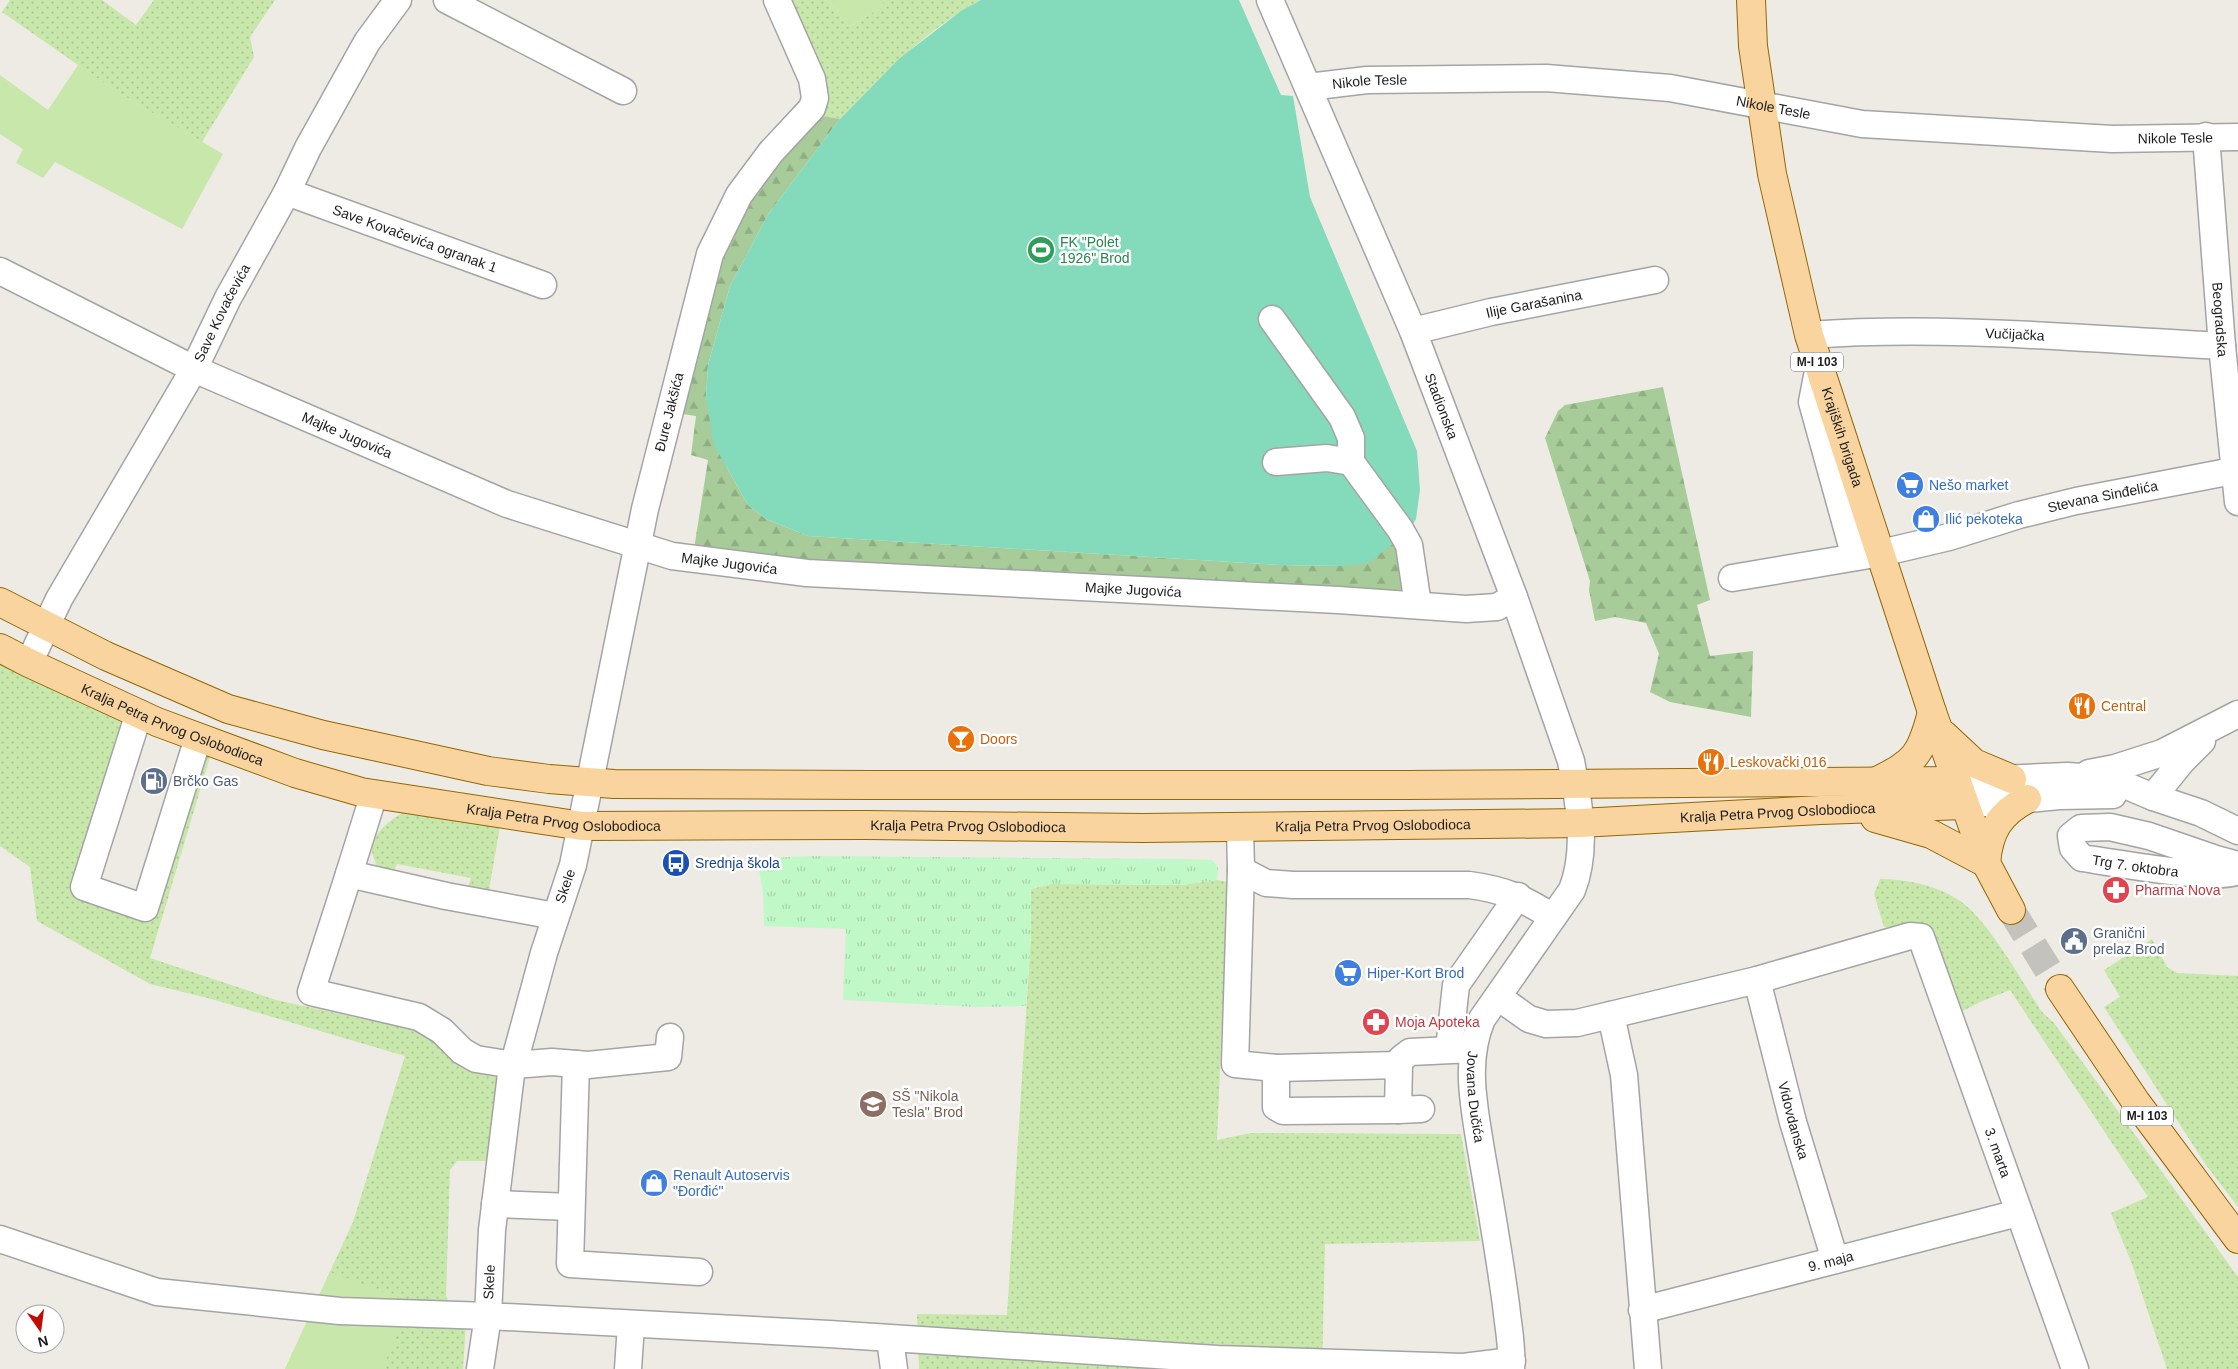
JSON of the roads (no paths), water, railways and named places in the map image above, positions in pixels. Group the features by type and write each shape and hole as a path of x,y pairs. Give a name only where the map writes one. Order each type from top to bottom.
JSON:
{"main road":[{"name":"Krajiških brigada","path":"1751,0 1753,46 1761,106 1776,192 1808,334 1868,555 1932,712 1961,793"},
{"name":"Kralja Petra Prvog Oslobodioca","path":"0,602 106,656 228,709 323,735 488,771 549,779 621,784 870,785 1874,783 1961,793"},
{"name":"Kralja Petra Prvog Oslobodioca","path":"0,648 29,663 198,738 295,773 374,794 582,826 1240,827 1580,823 1821,810 1916,808 1961,793"},
{"path":"1874,783 1901,769 1922,748 1932,712"},
{"path":"1821,810 1898,823 1932,834 1986,863 1988,850 1997,824 2012,807 2020,789 1974,763 1959,751 1945,738 1932,712"},
{"name":"M-I 103","path":"1961,793 1986,863 2011,910"},
{"name":"M-I 103","path":"2060,989 2136,1102 2238,1239"}],"street":[{"name":"Save Kovačevića","path":"29,663 59,599 194,369 228,298 288,192 308,148 367,42 398,0"},
{"path":"447,0 623,91"},
{"name":"Đure Jakšića","path":"582,826 638,545 686,343 710,254 739,195 771,152 812,108 815,98 812,79 777,0"},
{"name":"Stadionska","path":"1270,0 1413,331 1514,597 1571,761 1580,823"},
{"name":"Nikole Tesle","path":"1308,88 1368,80 1546,78 1670,88 1862,124 2112,139 2206,136 2238,137"},
{"name":"Beogradska","path":"2206,136 2222,346 2238,502"},
{"name":"Save Kovačevića ogranak 1","path":"288,192 543,285"},
{"name":"Majke Jugovića","path":"0,271 194,369 391,452 507,504 672,556 807,573 1466,609 1497,607 1514,597"},
{"name":"Ilije Garašanina","path":"1413,331 1491,312 1655,280"},
{"path":"1272,319 1342,417 1351,438 1351,462 1400,529 1409,545 1418,605"},
{"name":"Vučijačka","path":"1808,334 1853,332 1958,333 2222,346"},
{"path":"1276,462 1327,458 1351,462"},
{"name":"Stevana Sinđelića","path":"1732,578 1868,555 1949,537 2028,512 2236,470"},
{"path":"140,713 84,886 145,908 198,738"},
{"path":"2020,789 2067,776 2172,757 2228,719"},
{"path":"2153,798 2172,757"},
{"path":"2172,757 2192,803 2201,813"},
{"path":"2067,776 2098,778 2120,783 2153,798 2201,813 2238,831"},
{"path":"1961,793 2020,789 2153,798"},
{"path":"374,794 311,992 419,1017 442,1031 462,1051 476,1059 514,1065 552,1062 588,1065 668,1057 670,1037"},
{"name":"Jovana Dučića","path":"1512,1365 1502,1279 1475,1113 1471,1072 1461,1049 1475,1034 1482,1019 1572,890 1577,877 1581,843 1580,823"},
{"name":"Skele","path":"582,826 573,865 555,916 514,1065 495,1204 488,1316 890,1338 1217,1359 1463,1367 1512,1365"},
{"path":"1240,827 1241,870 1235,1064 1276,1068 1399,1066"},
{"name":"Trg 7. oktobra","path":"2238,865 2216,860 2148,836 2110,827 2081,828 2071,836 2073,848 2082,858 2199,873 2232,874 2238,871"},
{"path":"1241,870 1266,883 1293,885 1469,885 1497,889 1518,896 1553,917"},
{"path":"349,874 489,905 555,916"},
{"path":"1276,1068 1276,1107 1283,1111 1409,1109 1399,1066 1401,1058 1410,1052 1461,1049 1456,984 1518,896"},
{"name":"3. marta","path":"1757,980 1910,936 1921,937 2075,1369"},
{"path":"1498,997 1529,1019 1546,1024 1577,1023 1757,980"},
{"name":"Vidovdanska","path":"1757,980 1793,1122 1835,1260"},
{"path":"1611,1015 1624,1075 1648,1369"},
{"path":"576,1064 570,1264 699,1272"},
{"path":"495,1204 571,1207"},
{"name":"9. maja","path":"1642,1310 2018,1213"},
{"path":"0,1239 157,1292 340,1311 488,1316 480,1369"},
{"path":"628,1369 631,1325"},
{"path":"890,1338 894,1369"}],"tunnel":[{"path":"2011,910 2060,989"}],"place":[{"name":"FK \"Polet 1926\" Brod","path":"1041,250"},
{"name":"Nešo market","path":"1910,485"},
{"name":"Ilić pekoteka","path":"1926,519"},
{"name":"Central","path":"2082,706"},
{"name":"Doors","path":"961,739"},
{"name":"Leskovački 016","path":"1711,762"},
{"name":"Brčko Gas","path":"154,781"},
{"name":"Srednja škola","path":"676,863"},
{"name":"Pharma Nova","path":"2116,890"},
{"name":"Granični prelaz Brod","path":"2074,941"},
{"name":"Hiper-Kort Brod","path":"1348,973"},
{"name":"Moja Apoteka","path":"1376,1022"},
{"name":"SŠ \"Nikola Tesla\" Brod","path":"873,1104"},
{"name":"Renault Autoservis \"Đorđić\"","path":"654,1183"}]}
